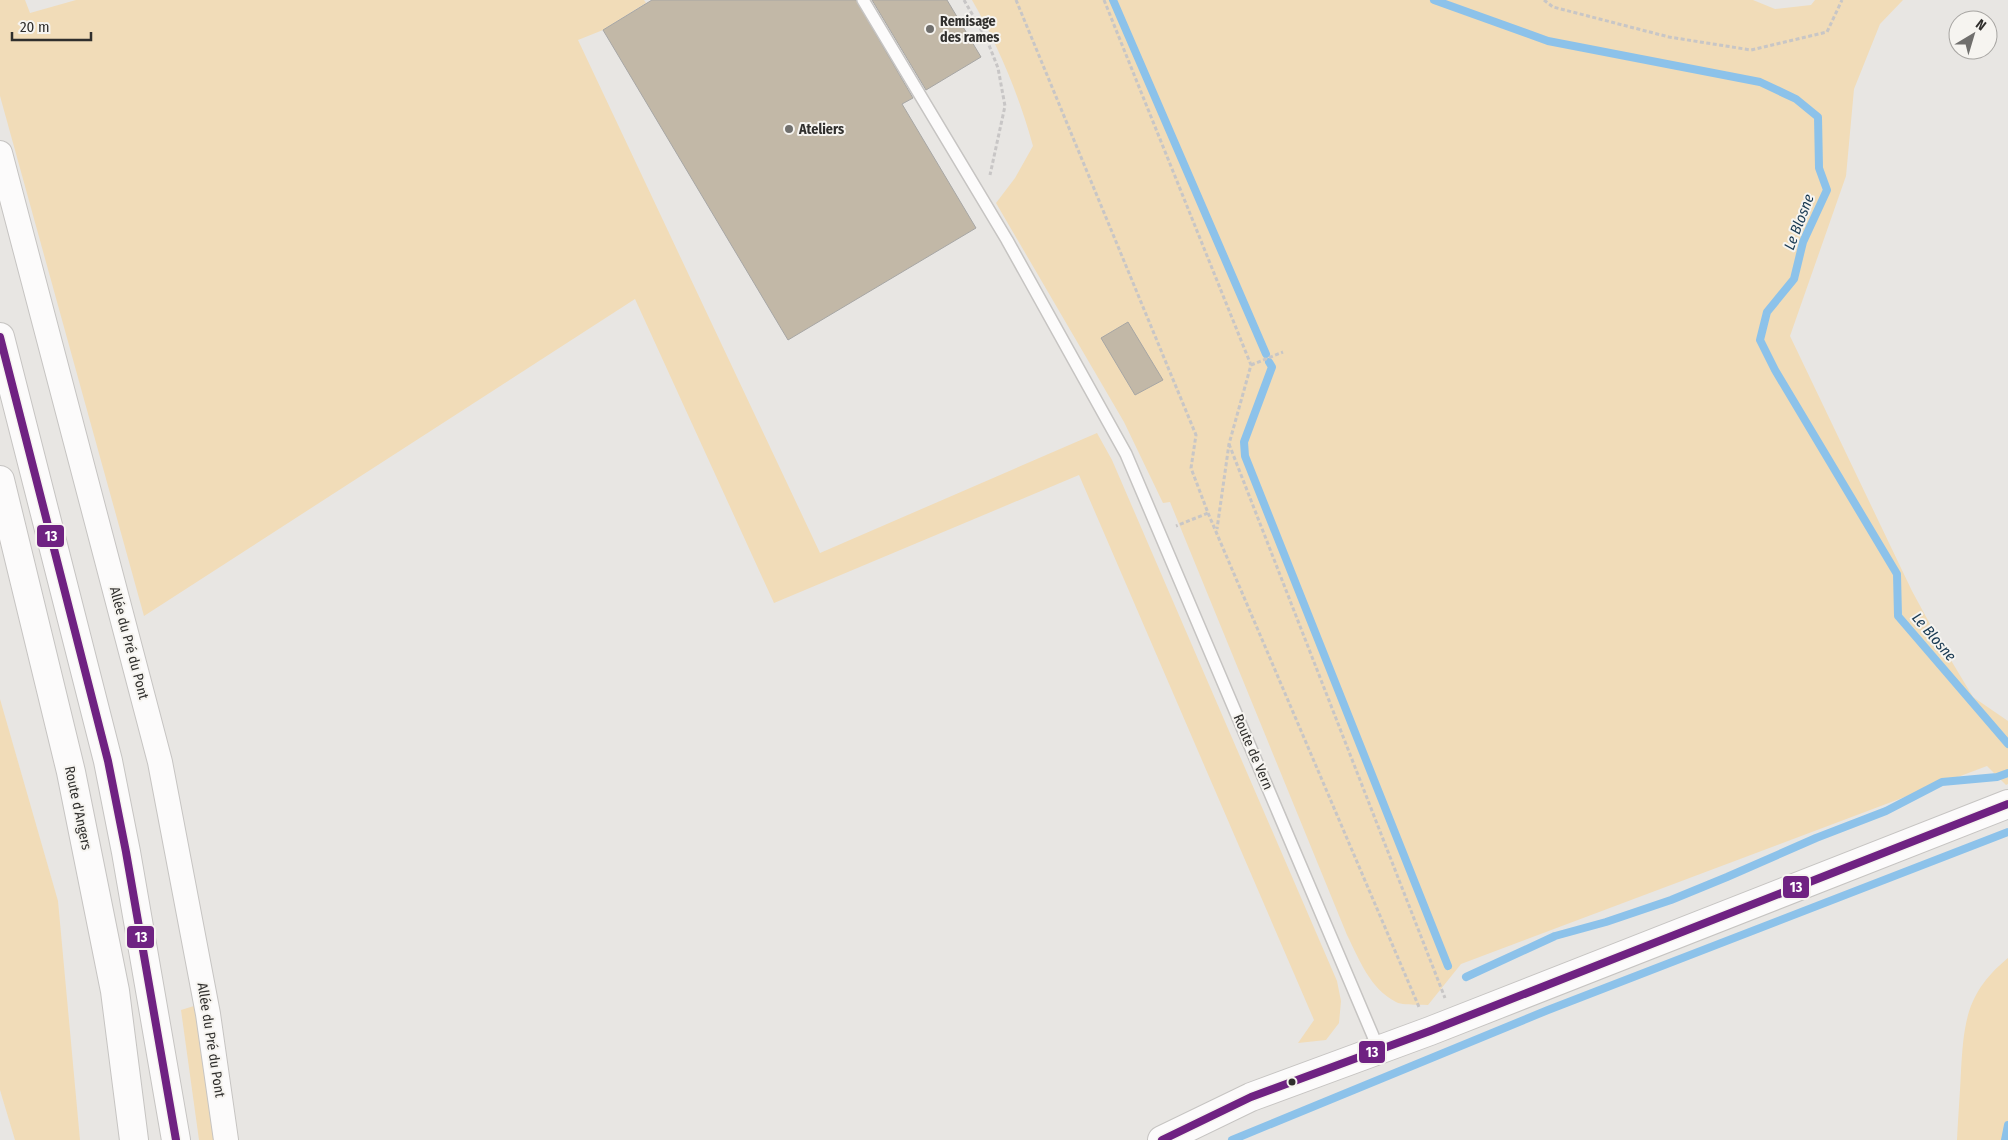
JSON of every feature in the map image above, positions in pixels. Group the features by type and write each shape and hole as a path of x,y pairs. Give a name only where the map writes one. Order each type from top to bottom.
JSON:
{"main road":[{"path":"0,337 108,761 126,852 176,1140"},
{"name":"Route d'Angers","path":"0,480 73,782 115,990 134,1140"},
{"path":"1162,1140 1251,1097 1430,1031 2008,804"}],"street":[{"name":"Allée du Pré du Pont","path":"0,153 160,762 208,1014 226,1140"}],"lane":[{"name":"Route de Vern","path":"863,0 984,202 1126,454 1379,1050"}],"path":[{"path":"964,0 987,40 998,68 1005,106 984,202"},
{"path":"1016,0 1196,435 1191,468 1208,513 1217,530 1430,1031"},
{"path":"1104,0 1252,365 1229,444 1217,530"},
{"path":"1544,0 1554,7 1669,37 1751,50 1827,32 1842,0"},
{"path":"1252,365 1283,352"},
{"path":"1229,444 1455,1021"},
{"path":"1161,533 1208,513"}],"shaded area":[{"path":"0,0 25,0 30,13 76,0 644,0 646,3 603,30 578,40 820,553 1097,433 1112,460 1337,981 1341,1001 1339,1023 1326,1040 1298,1043 1314,1020 1079,475 774,603 635,299 144,616 0,96"},
{"path":"972,0 1753,0 1775,9 1811,5 1815,0 1903,0 1880,24 1854,89 1846,176 1790,336 1912,591 1937,637 1973,697 2008,721 2008,784 2006,785 1987,766 1461,964 1428,1005 1403,1004 1387,996 1366,973 1347,935 1170,502 1163,503 1124,422 996,203 1015,178 1033,146 1007,71 991,35"},
{"path":"0,699 58,901 80,1140 15,1140 0,1090"},
{"path":"2008,958 2008,1140 1957,1140 1962,1053 1966,1022 1976,995 1994,971"},
{"path":"194,1006 215,1140 199,1140 181,1010"}],"building":[{"name":"Ateliers","path":"652,0 856,0 913,98 902,104 976,228 788,340 603,30"},
{"name":"Remisage des rames","path":"872,0 947,0 981,57 926,90"},
{"path":"1128,322 1163,380 1135,395 1101,338"}],"waterway":[{"path":"1113,0 1266,354"},
{"name":"Le Blosne","path":"1434,0 1548,41 1760,82 1796,99 1818,117 1819,168 1827,190 1803,242 1794,279 1767,312 1760,340 1775,370 1897,574 1898,616 2008,744"},
{"path":"1269,362 1272,367 1244,442 1245,456 1448,966"},
{"path":"1466,977 1555,936 1606,922 1671,900 1816,838 1886,811 1942,782 1997,777 2008,773"},
{"path":"1232,1140 1548,1010 2008,832"},
{"name":"Le Blosne","path":"2005,1140 2008,1125"}],"transit line":[{"name":"13","path":"0,337 108,761 126,852 176,1140"},
{"name":"13","path":"1162,1140 1251,1097 1430,1031 2008,804"}],"place":[{"name":"Remisage des rames","path":"930,29"},
{"name":"Ateliers","path":"789,129"}]}
